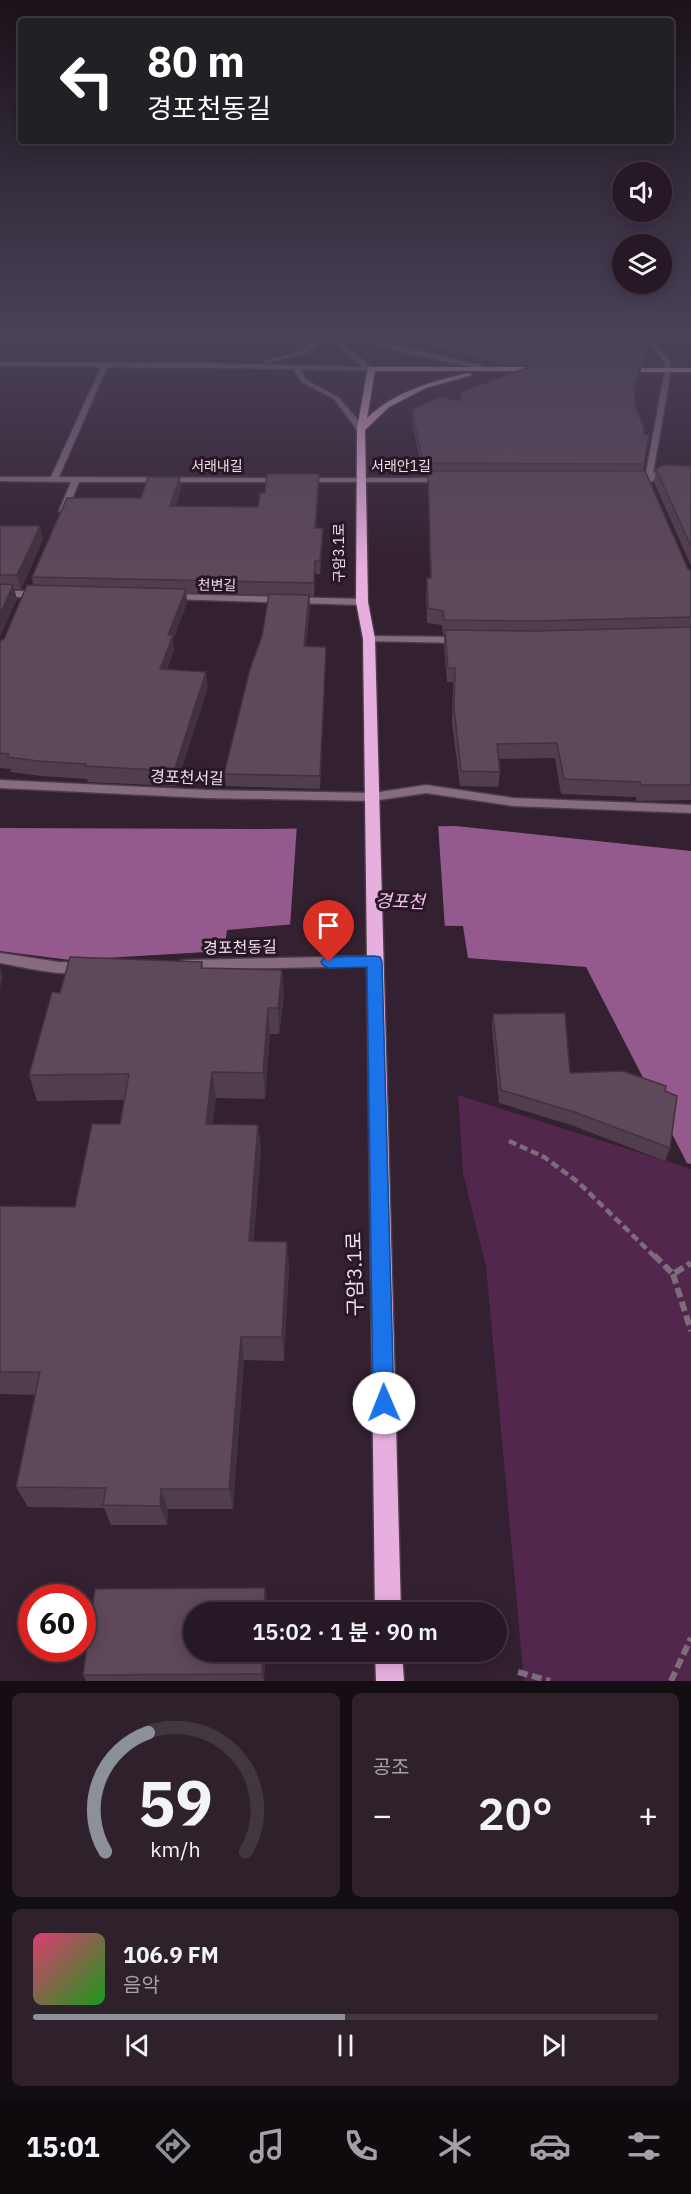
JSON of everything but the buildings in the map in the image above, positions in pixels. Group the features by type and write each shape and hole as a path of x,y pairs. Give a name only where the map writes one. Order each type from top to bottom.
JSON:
{"main road":[{"name":"구암3.1로","path":"364,411 361,429 362,602 369,639 388,1602"},
{"path":"361,429 379,411"},
{"path":"389,1662 390,1681"}],"street":[{"path":"54,479 84,411"},
{"path":"347,411 361,429"},
{"path":"651,490 647,480 660,411"},
{"path":"623,480 647,480 659,473 691,473"},
{"name":"서래내길","path":"0,479 362,480"},
{"path":"59,521 76,479"},
{"name":"서래안1길","path":"362,480 457,480"},
{"path":"23,604 32,583"},
{"path":"0,594 52,594"},
{"name":"천변길","path":"159,597 362,602"},
{"path":"369,639 475,640"},
{"name":"경포천서길","path":"0,784 373,803"},
{"path":"373,803 426,789 513,802 691,809"},
{"path":"0,958 59,967 94,966"},
{"name":"경포천동길","path":"176,965 374,962"}],"path":[{"path":"509,1142 543,1157 578,1182 673,1274 691,1331"},
{"path":"673,1274 691,1263"},
{"path":"671,1681 691,1638"},
{"path":"518,1672 550,1681"}],"shaded area":[{"path":"458,1095 691,1169 691,1681 524,1681 486,1266 463,1173"}],"water":[{"name":"경포천","path":"456,826 691,851 691,1164 687,1163 586,967 468,958 463,926 295,924 227,930 224,951 70,960 0,951 0,828 266,829"}],"pier":[{"path":"438,823 445,929 290,927 297,824"}],"route":[{"path":"329,962 374,962 384,1403"}]}
